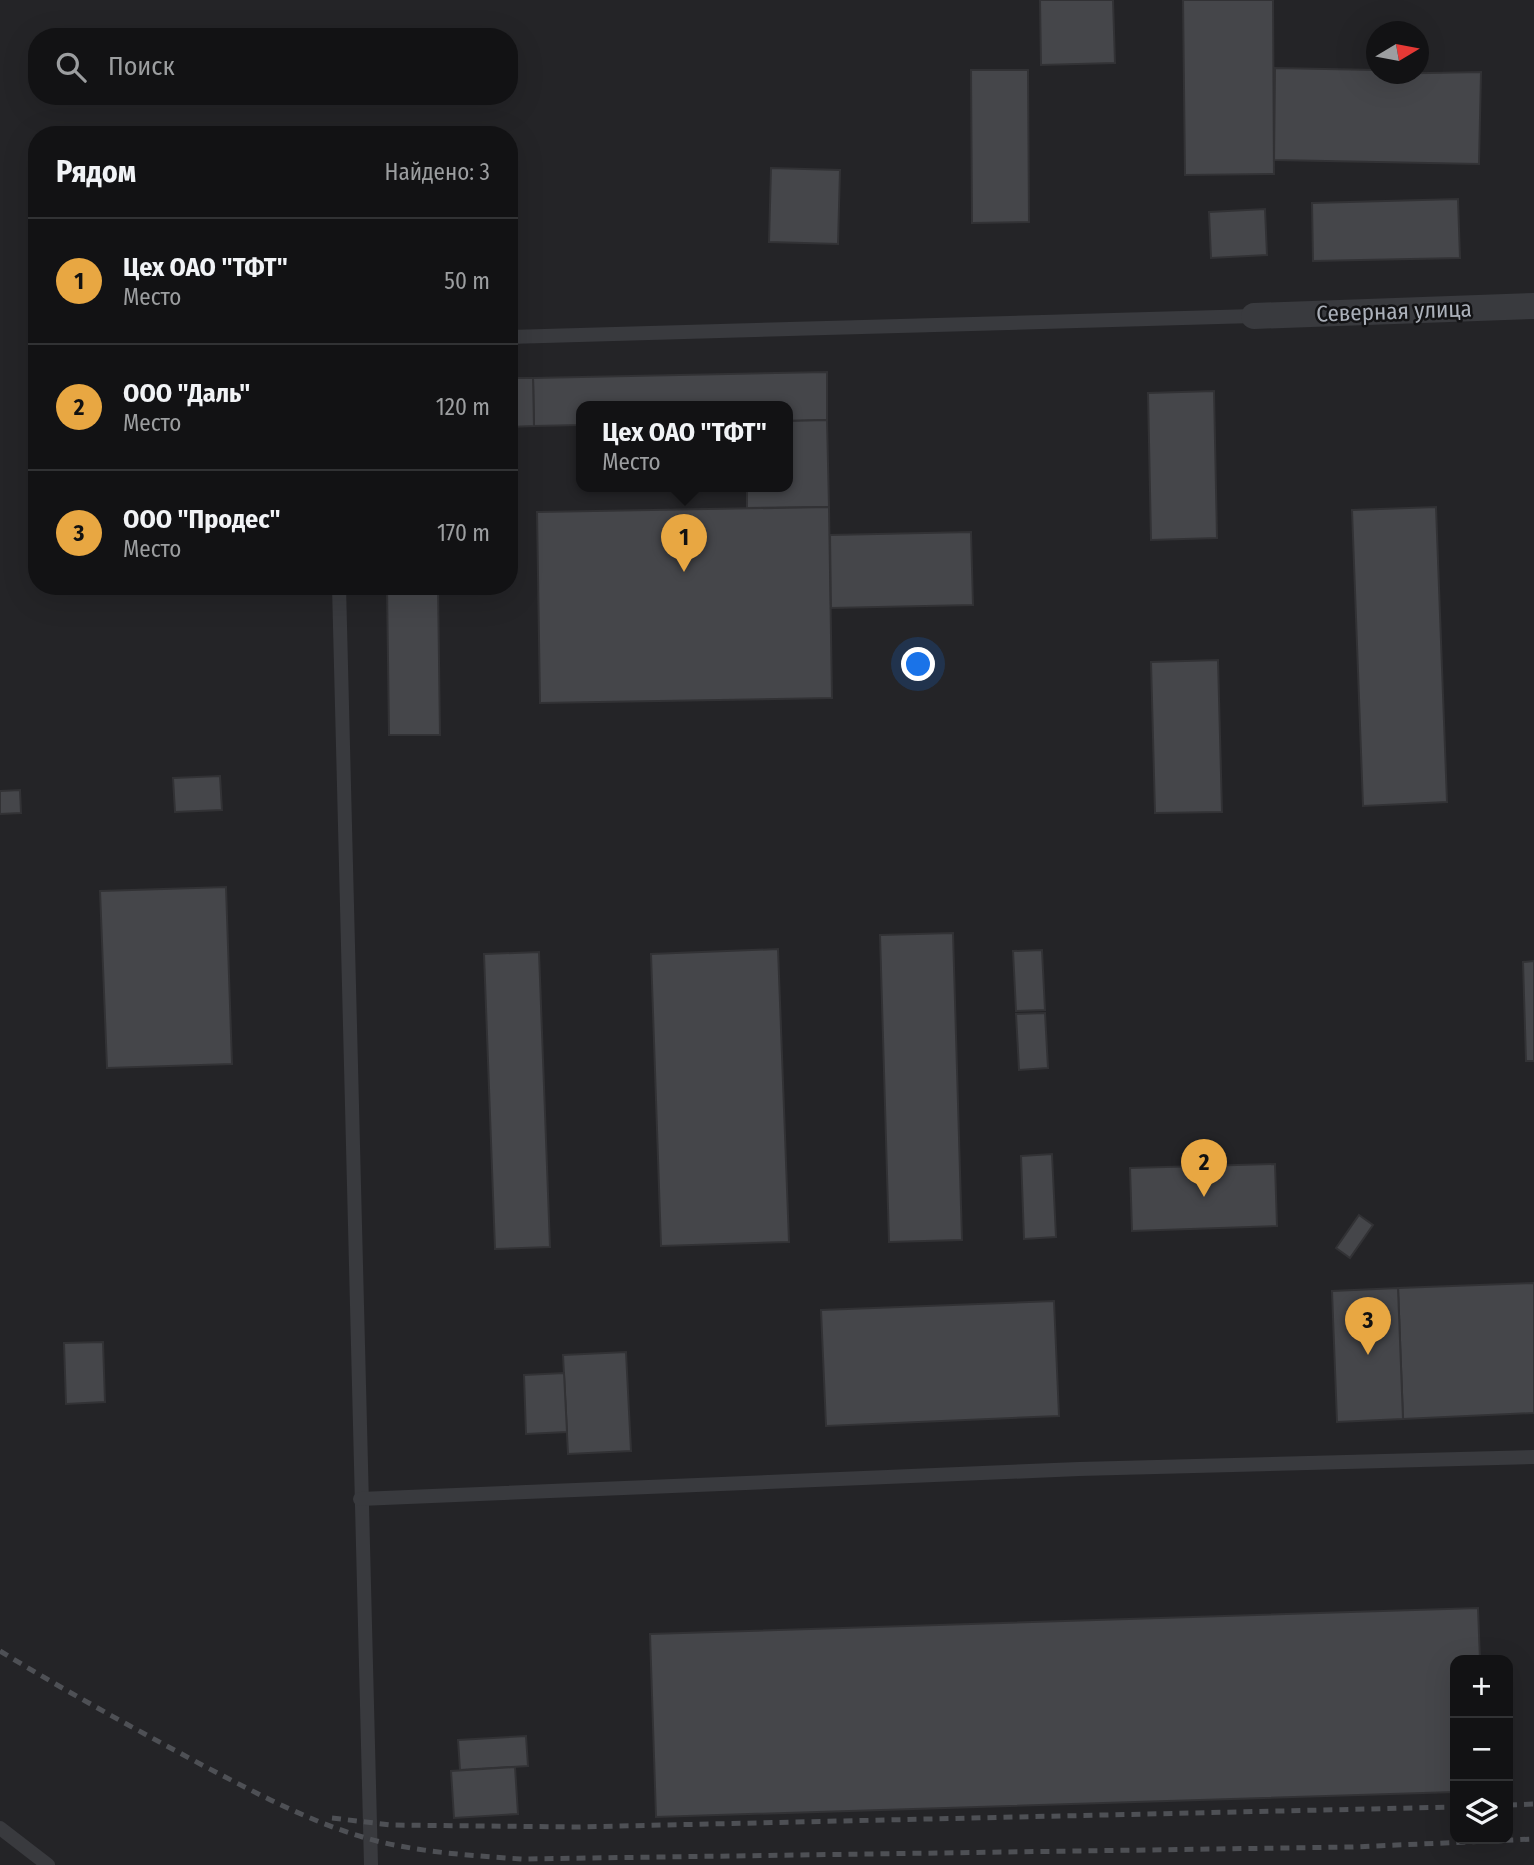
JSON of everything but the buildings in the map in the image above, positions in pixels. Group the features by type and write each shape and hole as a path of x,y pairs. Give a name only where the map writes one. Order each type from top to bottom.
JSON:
{"street":[{"name":"Северная улица","path":"1254,316 1534,306"}],"lane":[{"path":"518,337 1254,316"},
{"path":"339,595 371,1865"},
{"path":"360,1499 1079,1469 1534,1457"},
{"path":"0,1828 48,1865"}],"shaded area":[{"path":"0,0 1534,0 1534,1865 0,1865"}],"railway":[{"path":"0,1651 152,1738 292,1810 361,1837 436,1852 522,1859 1353,1847 1534,1839"},
{"path":"1513,1805 1534,1804"},
{"path":"332,1818 391,1825 578,1827 1450,1807"}],"place":[{"name":"Цех ОАО \"ТФТ\"","path":"684,572"},
{"name":"ООО \"Даль\"","path":"1204,1197"},
{"name":"ООО \"Продес\"","path":"1368,1355"}]}
